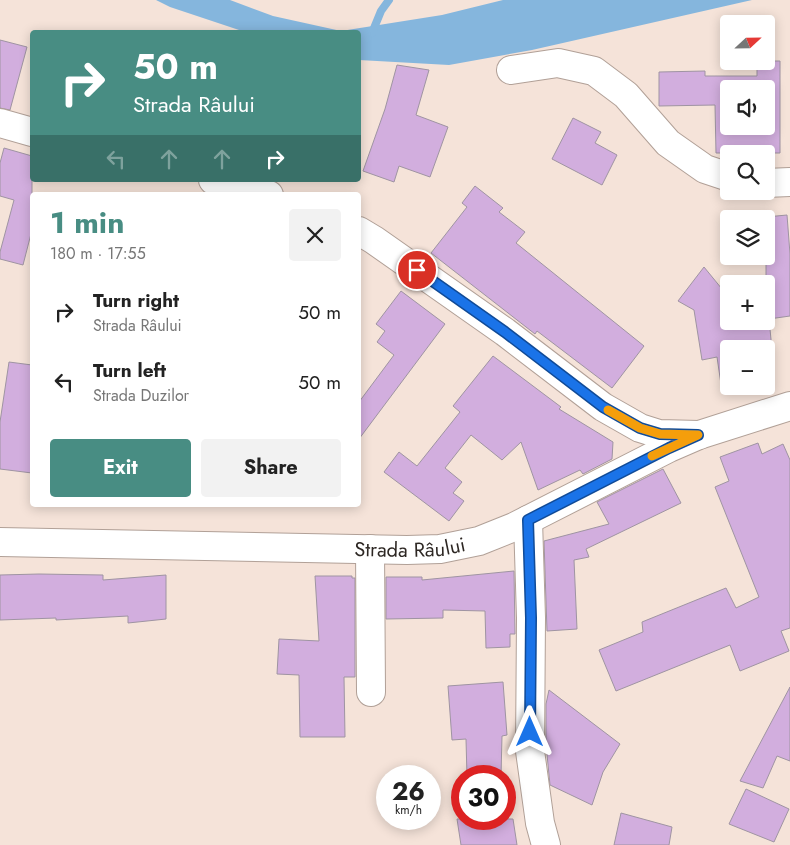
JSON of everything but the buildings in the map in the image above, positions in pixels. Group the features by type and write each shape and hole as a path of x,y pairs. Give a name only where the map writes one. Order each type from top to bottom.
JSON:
{"street":[{"path":"511,70 558,64 594,71 626,95 668,143 705,169 720,174"},
{"path":"0,123 30,131"},
{"path":"220,182 258,192"},
{"path":"775,183 790,182"},
{"path":"361,232 505,332 603,407 640,428 660,434 698,435"},
{"name":"Strada Râului","path":"0,542 370,549 440,548 479,541 528,520 698,435 790,406"},
{"path":"528,520 531,618 530,751 540,823 546,845"},
{"path":"370,549 370,692"}],"water":[{"path":"156,0 230,0 273,16 336,30 239,30 170,7"},
{"path":"503,0 752,0 532,50 449,65 361,60 361,30 347,30 442,15"}],"waterway":[{"path":"372,33 381,11 389,0"}],"slow traffic":[{"path":"608,410 640,428 660,434 698,435 652,456"}],"route":[{"path":"417,270 505,332 603,407 640,428 660,434 698,435 528,520 531,618 530,732"}]}
